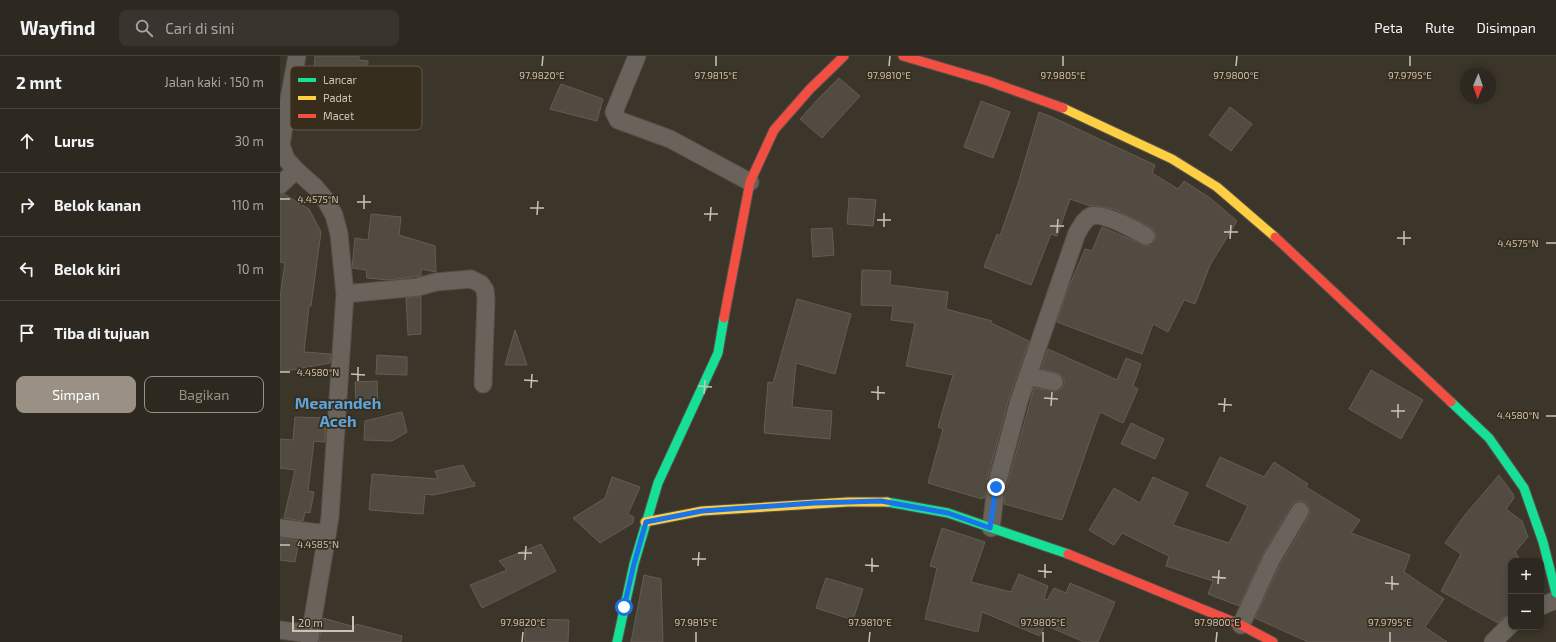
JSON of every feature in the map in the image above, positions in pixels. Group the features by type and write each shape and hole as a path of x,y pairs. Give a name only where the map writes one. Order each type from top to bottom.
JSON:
{"street":[{"path":"294,66 296,56"},
{"path":"637,56 614,112 618,120 670,139 750,182"},
{"path":"617,642 634,564 658,483 718,353 750,182 774,130 810,89 844,56"},
{"path":"903,56 988,81 1057,105 1172,159 1216,187 1293,253 1489,438 1524,488 1544,542 1556,593"},
{"path":"280,630 309,638 332,497 345,294 339,234 334,215 325,199 315,187 286,159 282,145 290,91"},
{"path":"280,185 296,170"},
{"path":"990,528 996,487 1019,401 1077,233 1087,218 1092,216 1101,216 1146,236"},
{"path":"345,294 418,287 436,282 471,279 481,284 485,290 486,300 483,384"},
{"path":"1028,376 1054,382"},
{"path":"646,522 710,510 814,503 881,501 948,513 1085,560 1241,625 1273,642"},
{"path":"1241,625 1271,560 1300,511"},
{"path":"280,528 327,534"},
{"path":"1544,605 1556,600"},
{"path":"1493,642 1508,627"}],"building":[{"path":"315,56 359,56 359,60 368,61 368,66 314,66"},
{"path":"839,78 860,96 822,138 800,119"},
{"path":"561,84 603,99 597,121 550,109"},
{"path":"981,101 1010,112 993,158 964,147"},
{"path":"1230,107 1252,124 1231,151 1209,135"},
{"path":"1039,112 1155,165 1152,173 1178,189 1184,181 1210,198 1237,221 1210,265 1195,304 1184,300 1168,332 1153,324 1142,354 1057,322 1066,294 1085,249 1092,251 1102,227 1146,246 1151,245 1155,240 1155,231 1151,227 1114,209 1090,206 1070,199 1057,236 1051,234 1031,285 984,267 997,234 1000,236 1018,184"},
{"path":"284,194 309,209 321,232 311,306 309,306 304,352 331,354 330,363 280,372 280,297 285,263 280,262 280,195"},
{"path":"849,198 876,200 873,226 847,224"},
{"path":"371,214 401,217 399,235 435,246 436,272 421,269 421,276 389,280 367,278 366,270 352,268 355,238 368,240"},
{"path":"832,228 834,255 813,257 811,229"},
{"path":"862,270 891,271 890,285 948,292 946,309 992,321 991,323 1029,341 1009,398 986,484 985,498 982,497 982,499 928,483 943,429 938,427 953,375 906,366 915,323 891,320 893,306 861,305"},
{"path":"421,296 421,334 408,335 406,298"},
{"path":"797,299 851,314 835,374 796,363 792,407 832,411 830,439 764,433 768,382 773,383"},
{"path":"515,330 527,365 505,365"},
{"path":"1048,349 1117,380 1126,358 1141,364 1133,386 1138,389 1123,423 1100,412 1062,520 1004,504 1006,489 1034,388 1057,392 1064,385 1064,379 1060,374 1041,369"},
{"path":"377,355 407,357 407,375 376,374"},
{"path":"1371,370 1423,400 1401,439 1349,409"},
{"path":"377,381 378,409 356,403 355,382"},
{"path":"402,412 407,432 392,441 364,440 365,421"},
{"path":"295,417 326,418 325,442 314,441 308,491 314,492 310,513 305,512 303,521 284,518 295,470 280,468 280,439 293,440"},
{"path":"1131,423 1164,439 1155,459 1121,444"},
{"path":"1220,457 1264,477 1274,462 1308,484 1306,487 1360,520 1351,533 1410,555 1404,572 1444,599 1425,627 1447,642 1308,642 1255,618 1280,565 1309,516 1309,506 1305,502 1295,502 1291,506 1262,556 1239,606 1208,594 1213,581 1166,566 1169,556 1122,533 1114,545 1089,530 1114,488 1140,503 1153,477 1188,493 1173,525 1229,543 1248,506 1206,486"},
{"path":"463,465 475,486 433,495 425,494 423,514 369,510 372,474 438,479 435,471"},
{"path":"1499,475 1513,494 1514,498 1506,509 1522,521 1528,537 1515,552 1519,558 1508,558 1508,615 1498,623 1441,591 1461,554 1445,543 1464,516"},
{"path":"612,477 640,487 628,514 634,517 633,523 600,543 573,518 605,498"},
{"path":"942,528 985,542 971,582 1011,592 1019,574 1048,586 1044,599 1047,600 1054,588 1066,593 1070,583 1115,602 1098,642 1084,642 1045,625 1040,636 982,612 978,632 925,619 937,568 930,566"},
{"path":"280,538 299,541 295,562 280,560"},
{"path":"541,544 556,571 482,608 470,585 507,570 499,561"},
{"path":"644,575 661,579 663,642 631,642"},
{"path":"826,578 863,589 853,620 816,608"},
{"path":"323,618 355,627 356,624 402,636 401,642 319,642"},
{"path":"525,619 569,620 568,642 525,642"}],"traffic: fast":[{"path":"617,642 634,564 658,483 718,353 724,318"},
{"path":"1451,402 1489,438 1524,488 1543,542 1556,593"},
{"path":"887,502 948,513 1068,554"}],"traffic: slow":[{"path":"1063,108 1172,159 1217,187 1275,237"},
{"path":"645,522 702,511 848,502 887,502"}],"traffic: jam":[{"path":"724,318 750,182 774,130 810,89 844,56"},
{"path":"903,56 988,81 1063,108"},
{"path":"1275,237 1451,402"},
{"path":"1068,554 1241,625 1273,642"}],"district":[{"name":"Mearandeh Aceh","path":"338,412"}],"route":[{"path":"624,607 646,522 702,511 814,503 881,501 948,513 990,528 996,487"}]}
